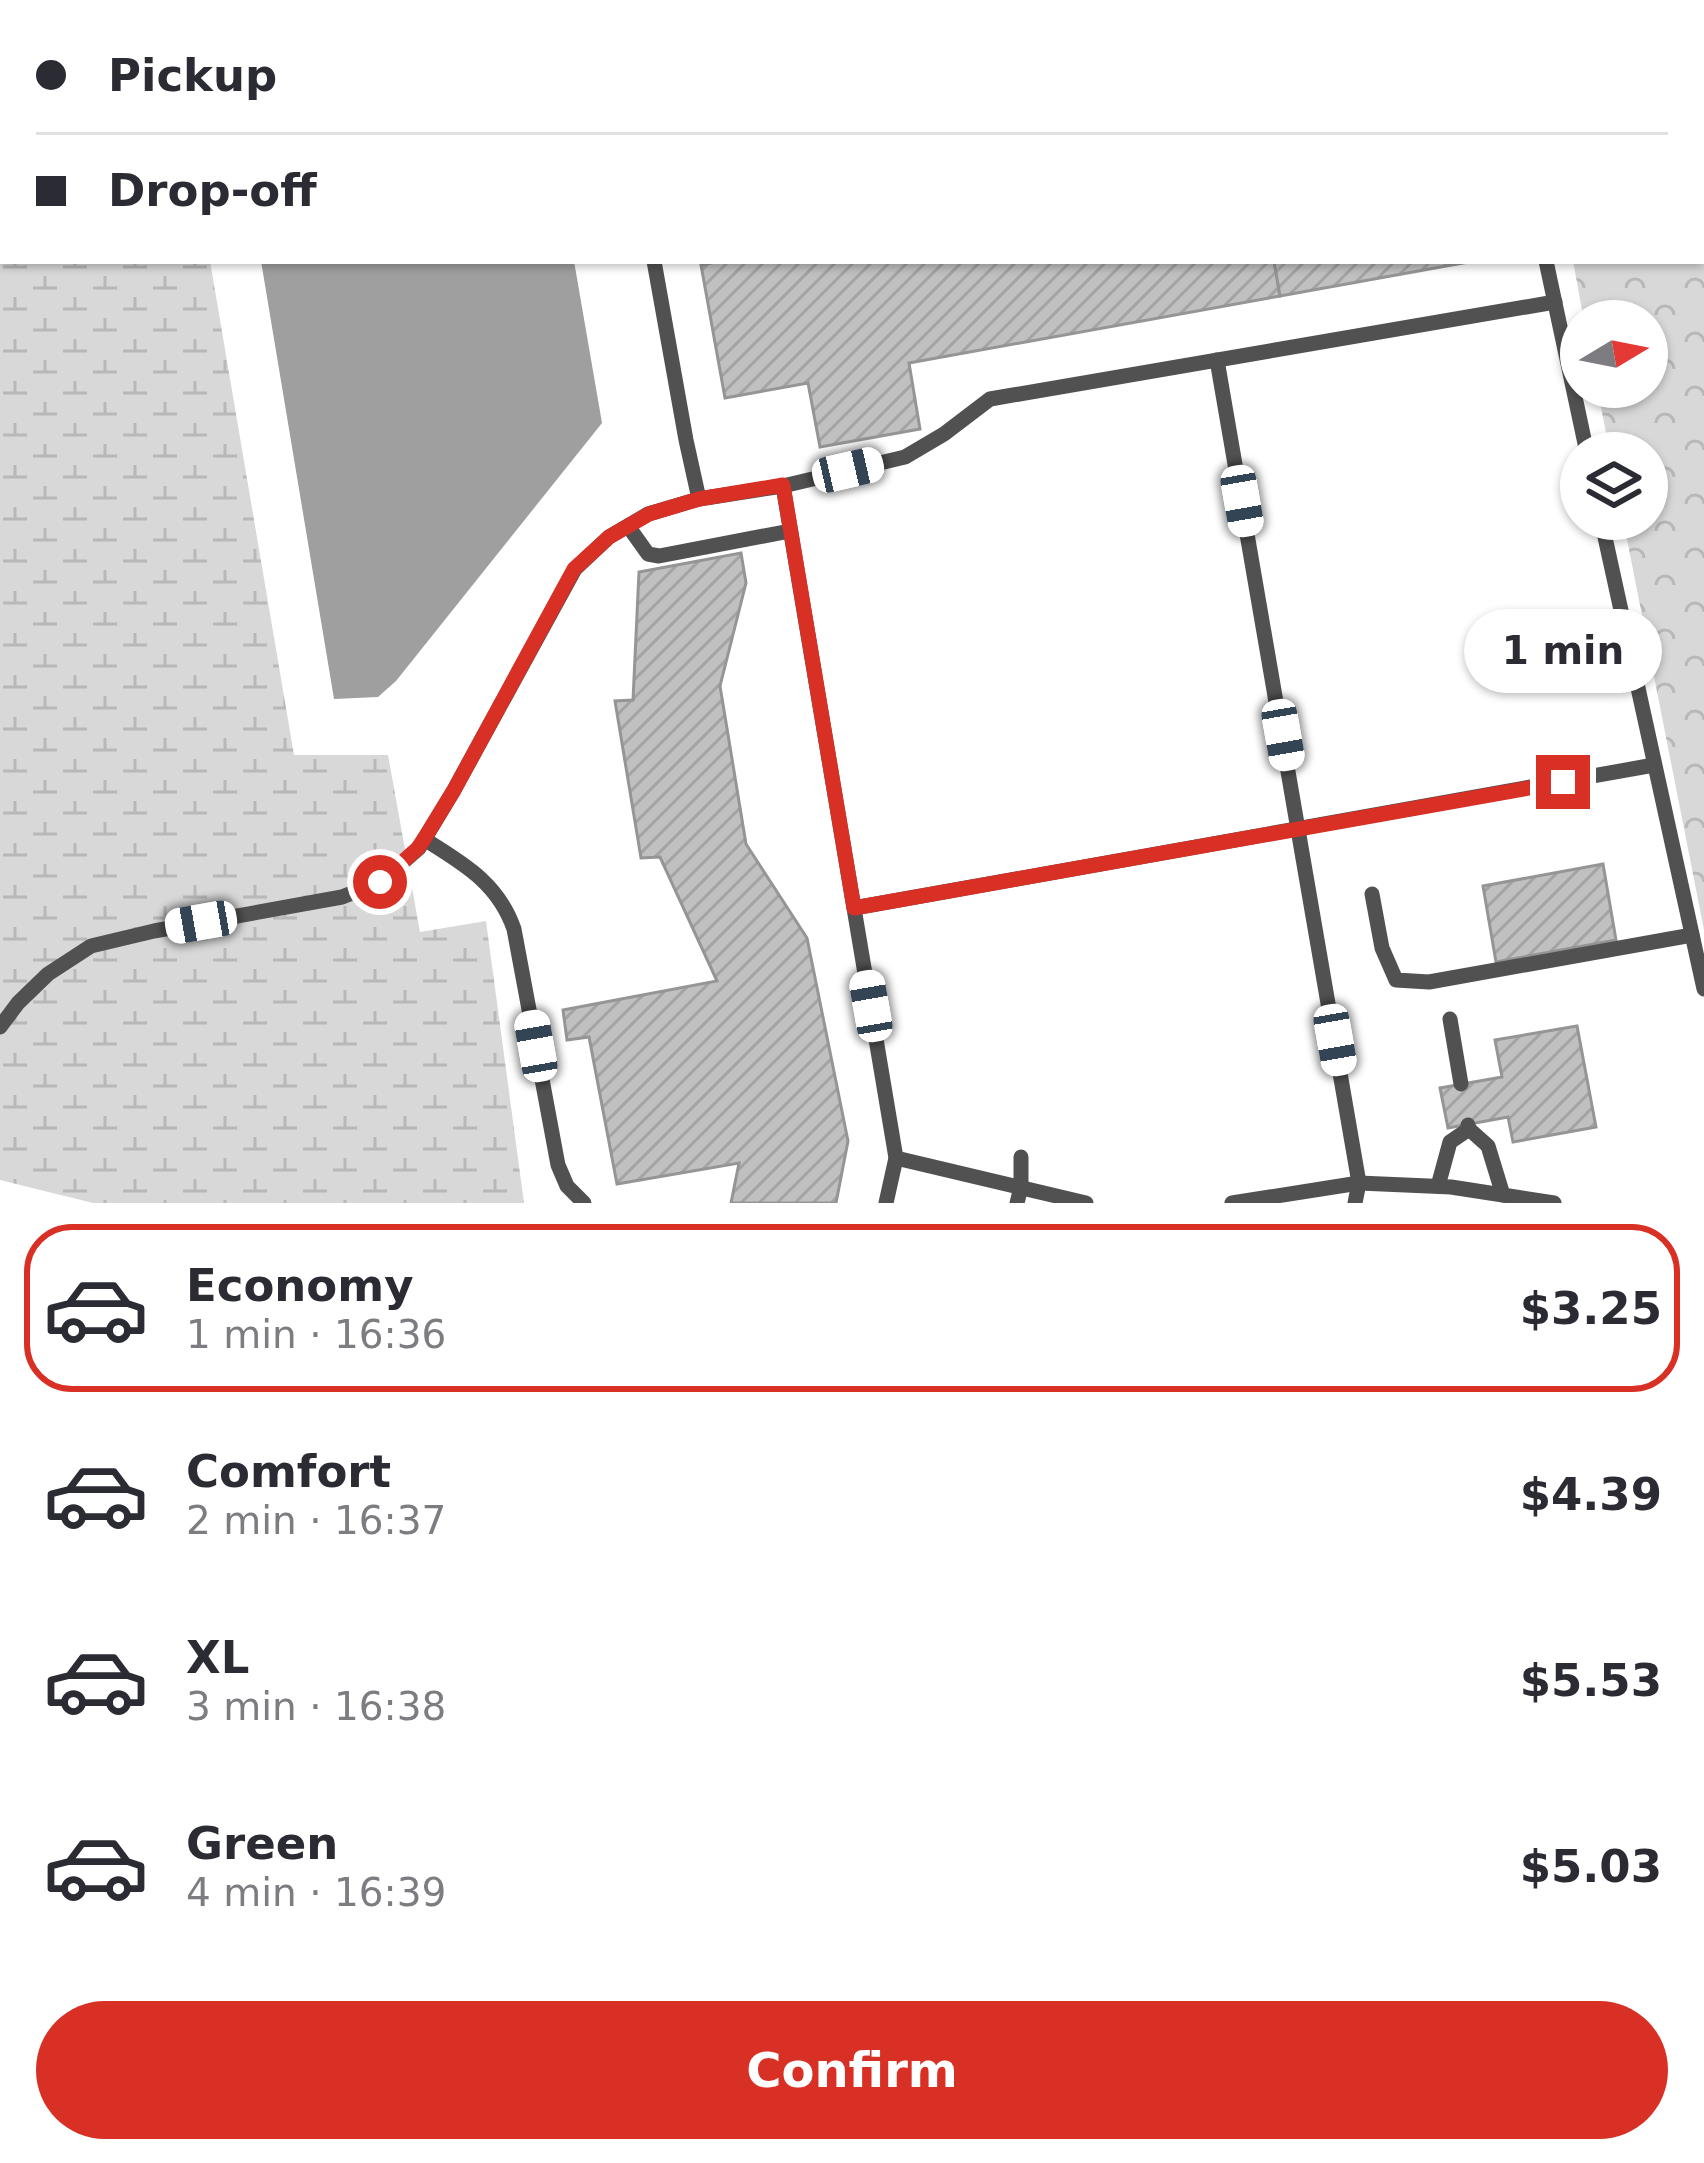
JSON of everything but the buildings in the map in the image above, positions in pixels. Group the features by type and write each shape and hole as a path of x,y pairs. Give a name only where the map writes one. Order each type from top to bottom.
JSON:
{"lane":[{"path":"655,264 699,499"},
{"path":"1547,264 1583,432"},
{"path":"0,1027 48,974 92,946 342,897 380,882 424,839 574,569 609,537 649,514 699,499 905,457 990,399 1555,302"},
{"path":"1217,360 1359,1183 1354,1203"},
{"path":"783,485 896,1158 886,1203"},
{"path":"628,526 648,554 659,556 790,531"},
{"path":"1606,540 1704,989"},
{"path":"854,908 1654,766"},
{"path":"424,839 488,885 506,904 558,1165 567,1186 584,1203"},
{"path":"1372,894 1382,948 1396,980 1429,982 1692,934"},
{"path":"1450,1019 1461,1084"},
{"path":"1438,1186 1450,1142 1468,1127 1488,1146 1503,1195"},
{"path":"1019,1195 1021,1157"},
{"path":"896,1158 1019,1195 1086,1203"},
{"path":"1232,1203 1359,1183 1438,1186 1551,1203"}],"green space":[{"path":"0,264 211,264 294,755 388,755 420,932 486,921 524,1203 93,1203 0,1180"},
{"path":"1574,264 1704,264 1704,930 1627,540 1668,540 1668,432 1606,432 1601,408 1668,408 1668,300 1580,300"}],"shaded area":[{"path":"262,264 575,264 602,423 396,681 378,697 334,699"}],"route":[{"path":"380,882 424,839 574,569 609,537 649,514 699,499 783,485 854,908 1563,782"}]}
